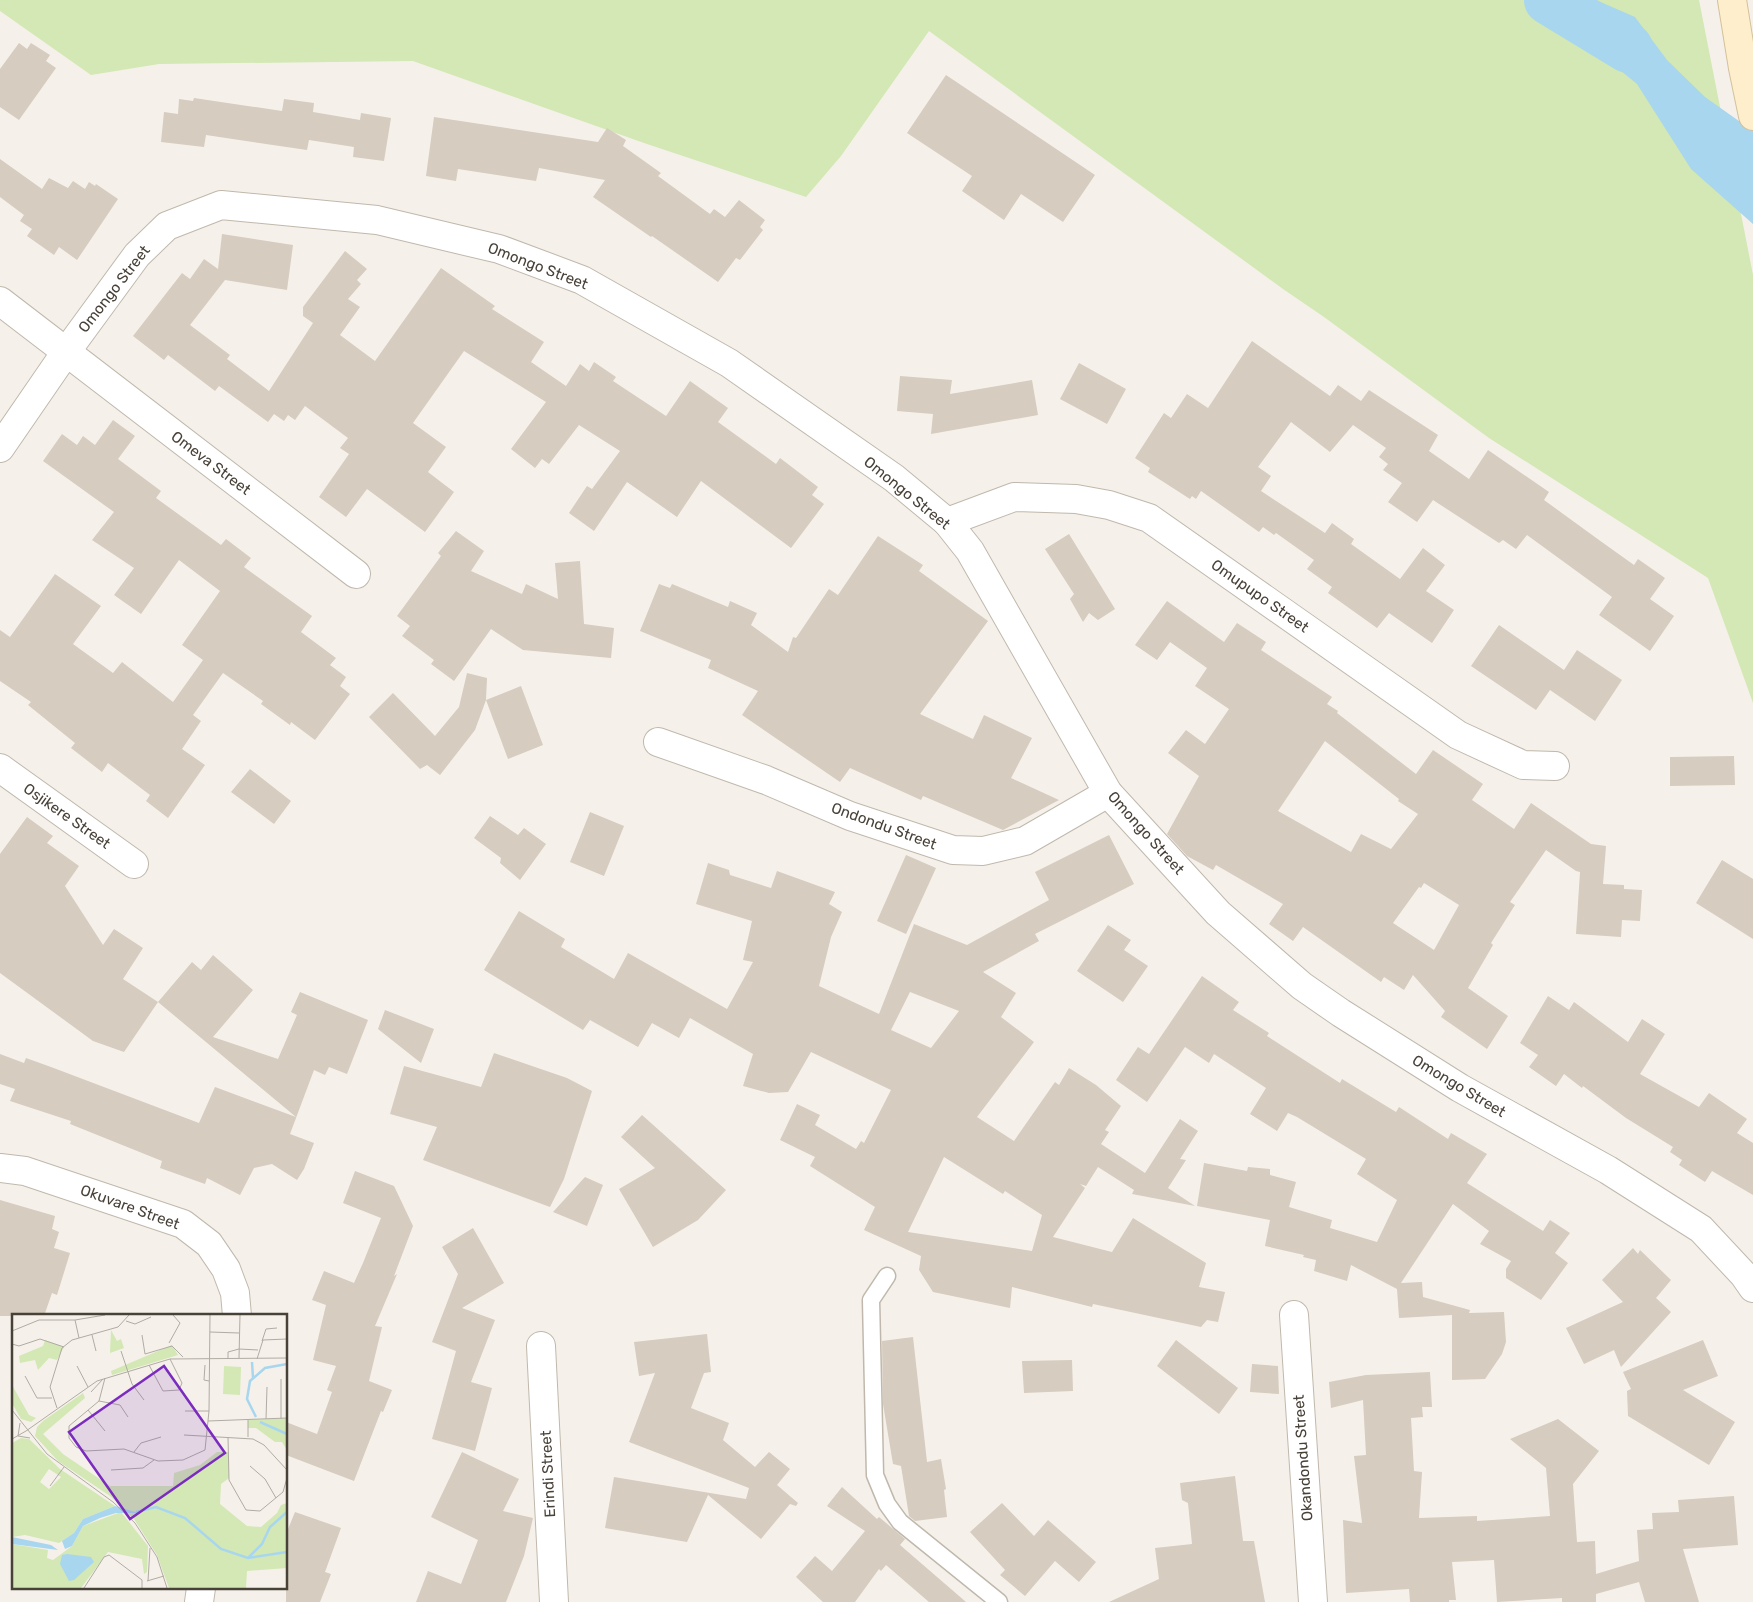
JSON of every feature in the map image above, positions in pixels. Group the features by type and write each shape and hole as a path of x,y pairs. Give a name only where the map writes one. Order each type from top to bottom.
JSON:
{"main road":[{"path":"1732,0 1742,68 1753,116"}],"street":[{"name":"Omongo Street","path":"0,448 66,352 137,255 167,226 221,205 377,220 499,249 582,280 729,363 894,478 947,522 970,552 1108,793 1218,913 1302,986 1341,1013 1460,1088 1608,1170 1675,1211 1701,1229 1753,1288"},
{"name":"Omeva Street","path":"0,301 356,574"},
{"name":"Omupupo Street","path":"947,522 1014,497 1076,498 1109,504 1149,518 1458,735 1522,765 1555,766"},
{"name":"Ondondu Street","path":"658,742 766,780 850,816 953,850 983,851 1025,841 1108,793"},
{"name":"Osjikere Street","path":"0,768 134,864"},
{"name":"Okuvare Street","path":"0,1168 25,1171 183,1224 209,1244 226,1268 235,1293 237,1314"},
{"name":"Okandondu Street","path":"1294,1314 1313,1602"},
{"name":"Erindi Street","path":"541,1346 554,1602"}],"lane":[{"path":"887,1276 871,1300 875,1475 879,1489 900,1522 999,1602"}],"green space":[{"path":"0,0 1699,0 1753,275 1753,703 1708,578 1489,438 929,31 841,156 806,197 644,143 413,61 159,64 91,75 0,11"}],"water":[{"path":"1575,0 1596,0 1635,17 1667,60 1705,97 1753,131 1753,224 1691,169 1637,84 1565,25"}],"building":[{"path":"19,43 27,49 31,43 50,55 46,61 56,68 19,120 0,107 0,69"},
{"path":"946,75 1095,175 1063,222 1021,194 1004,220 962,191 972,176 907,133"},
{"path":"194,98 282,111 284,99 314,103 313,112 360,120 361,113 391,118 384,161 353,157 354,147 309,140 307,150 206,135 204,147 161,142 164,112 178,114 179,99 193,101"},
{"path":"434,117 598,142 607,128 626,140 623,146 661,173 658,176 710,214 714,209 725,217 739,200 765,220 760,227 763,230 740,260 736,258 718,282 593,197 605,180 539,168 536,181 458,169 456,181 426,176"},
{"path":"0,159 42,189 49,178 68,188 73,181 85,189 89,182 95,186 96,184 118,199 77,260 59,247 54,255 27,236 32,229 20,221 24,215 0,197"},
{"path":"222,234 293,245 287,290 225,280 190,325 230,355 227,359 269,391 313,323 303,316 303,307 345,251 367,269 357,280 361,284 348,299 360,307 340,335 375,361 441,268 495,306 492,309 544,342 531,362 566,386 580,364 589,371 594,362 616,377 613,381 666,416 690,381 728,408 718,422 776,464 780,458 818,487 812,495 824,504 791,548 701,481 677,517 627,482 594,531 569,513 587,486 592,489 620,451 579,425 549,464 542,459 535,468 511,449 546,402 464,351 413,423 446,447 428,472 454,492 425,532 367,489 346,517 319,497 349,454 340,448 348,438 305,406 295,420 288,415 284,421 274,414 268,422 219,386 215,391 168,355 164,360 133,336 182,273 190,279 204,259 218,269"},
{"path":"1252,341 1330,396 1338,385 1361,401 1369,390 1438,435 1429,451 1469,479 1488,450 1549,492 1544,500 1599,540 1634,565 1638,559 1665,578 1650,599 1674,616 1650,651 1599,615 1612,597 1527,535 1516,549 1503,540 1499,543 1433,500 1417,522 1388,502 1402,483 1383,470 1388,464 1379,457 1386,448 1353,425 1330,452 1291,422 1258,467 1271,476 1261,491 1325,533 1332,523 1354,539 1351,544 1400,579 1423,548 1445,565 1426,591 1454,610 1432,643 1389,613 1377,628 1328,593 1332,587 1307,569 1314,560 1276,533 1274,535 1263,527 1259,532 1201,491 1196,499 1192,496 1190,499 1148,472 1150,468 1135,458 1164,413 1171,418 1187,394 1208,408"},
{"path":"1079,363 1126,389 1107,424 1060,399"},
{"path":"900,376 952,380 950,394 1032,380 1038,415 931,434 933,414 897,411"},
{"path":"113,420 135,436 118,459 161,491 156,498 221,545 226,539 251,558 244,567 312,616 301,632 336,658 330,665 346,677 340,686 350,694 315,740 291,722 290,725 261,704 263,701 223,673 193,715 201,721 182,749 205,765 168,818 146,801 150,795 108,763 102,772 71,748 75,743 28,705 31,702 0,681 0,630 10,637 55,574 101,606 73,644 113,673 122,662 173,702 203,660 182,645 220,591 179,560 141,614 114,595 134,568 92,540 114,512 43,461 62,434 77,445 83,436 95,445"},
{"path":"456,531 484,551 471,571 522,594 526,584 558,599 555,563 580,561 584,624 614,628 611,658 523,650 491,629 454,681 431,664 434,660 402,636 410,626 397,616 441,556 438,553"},
{"path":"1069,534 1115,609 1098,620 1089,613 1083,622 1070,599 1074,594 1045,549"},
{"path":"878,536 923,565 919,571 988,621 920,714 973,739 984,715 1032,738 1011,778 1059,800 1003,830 923,796 921,800 850,768 840,782 742,715 758,691 708,668 711,660 640,631 659,584 670,588 672,584 728,607 730,601 757,613 751,625 788,652 793,637 796,638 829,589 838,595"},
{"path":"1167,601 1224,642 1237,623 1266,642 1261,650 1332,697 1327,704 1416,774 1433,750 1483,784 1472,800 1514,829 1531,803 1591,844 1606,846 1603,884 1624,885 1624,889 1642,890 1640,921 1622,920 1621,937 1576,934 1580,872 1546,850 1510,902 1515,905 1491,943 1493,945 1468,988 1508,1016 1487,1049 1441,1017 1445,1011 1413,975 1404,990 1384,977 1381,982 1303,927 1293,941 1269,924 1283,904 1216,865 1213,870 1187,856 1167,834 1199,776 1168,753 1186,730 1205,744 1229,709 1195,686 1207,668 1170,642 1157,660 1135,645","holes":["1325,741 1399,799 1398,801 1418,814 1391,849 1361,834 1351,852 1278,811","1424,883 1459,905 1434,950 1393,923 1419,887 1421,888"]},
{"path":"1499,625 1564,670 1577,650 1622,680 1595,721 1550,690 1536,710 1471,666"},
{"path":"467,673 487,678 486,700 475,730 440,775 427,765 420,769 369,717 393,693 435,736 459,707"},
{"path":"521,686 543,745 508,759 486,700"},
{"path":"1734,756 1735,785 1670,786 1670,757"},
{"path":"250,769 291,801 274,824 231,792"},
{"path":"590,812 624,826 604,876 570,862"},
{"path":"490,816 518,835 524,828 546,844 520,880 500,863 501,858 474,838"},
{"path":"27,817 53,836 47,843 79,866 65,886 103,945 114,929 143,948 123,979 158,1002 124,1052 93,1041 0,973 0,854"},
{"path":"1109,835 1134,884 1035,934 1039,941 983,972 1016,993 1001,1017 1034,1042 977,1117 1014,1141 1055,1082 1059,1085 1069,1068 1096,1085 1121,1106 1105,1130 1109,1132 1101,1144 1145,1173 1180,1119 1198,1131 1180,1159 1186,1160 1168,1188 1195,1206 1132,1194 1134,1190 1098,1167 1086,1186 1080,1184 1085,1188 1053,1237 1112,1252 1133,1218 1206,1263 1199,1287 1225,1292 1218,1322 1207,1320 1201,1327 1093,1304 1092,1307 1012,1287 1010,1308 933,1292 919,1270 921,1256 864,1230 875,1207 810,1166 815,1157 780,1140 797,1104 820,1115 815,1125 856,1149 861,1141 864,1143 891,1090 811,1052 788,1092 769,1093 743,1086 753,1054 690,1018 679,1038 652,1023 638,1047 590,1020 583,1030 484,970 519,911 565,939 561,947 614,979 628,953 727,1009 753,962 743,960 752,921 696,904 708,863 729,870 730,875 771,888 777,871 835,892 829,904 842,912 831,937 819,986 879,1014 914,924 967,945 1049,900 1035,872","holes":["910,992 959,1011 931,1048 891,1030","944,1157 1003,1194 1005,1191 1042,1215 1032,1251 908,1232"]},
{"path":"906,855 936,868 906,934 877,921"},
{"path":"1722,860 1753,879 1753,939 1696,903"},
{"path":"1108,925 1131,940 1124,950 1148,966 1123,1002 1077,971"},
{"path":"213,955 253,990 213,1037 278,1059 297,1015 291,1012 300,992 368,1020 347,1074 329,1067 325,1075 314,1070 290,1134 314,1143 304,1169 297,1180 272,1164 254,1168 240,1195 207,1178 205,1184 160,1168 162,1161 70,1124 71,1121 10,1101 15,1089 0,1084 0,1054 24,1063 26,1058 199,1123 215,1087 296,1117 158,1002 192,962 201,970"},
{"path":"1202,976 1239,1002 1233,1010 1269,1033 1267,1036 1340,1083 1342,1079 1396,1112 1399,1107 1448,1139 1451,1133 1487,1154 1467,1183 1543,1231 1550,1220 1570,1233 1555,1253 1568,1263 1541,1300 1506,1278 1506,1269 1511,1261 1480,1244 1489,1231 1453,1204 1401,1283 1422,1282 1423,1297 1470,1310 1469,1313 1504,1312 1506,1342 1502,1354 1485,1379 1452,1380 1452,1315 1399,1318 1397,1289 1351,1265 1347,1281 1314,1271 1316,1260 1303,1257 1304,1255 1265,1246 1270,1220 1197,1206 1204,1163 1247,1171 1248,1167 1270,1169 1270,1175 1296,1182 1289,1207 1332,1220 1330,1228 1377,1242 1397,1200 1357,1174 1366,1159 1297,1117 1288,1113 1277,1131 1250,1114 1266,1088 1214,1054 1209,1063 1185,1047 1147,1102 1116,1080 1138,1047 1149,1054"},
{"path":"1548,996 1569,1010 1574,1002 1628,1042 1642,1019 1665,1034 1640,1074 1699,1107 1709,1093 1747,1119 1737,1133 1753,1143 1753,1195 1712,1171 1705,1182 1679,1165 1682,1160 1670,1152 1673,1147 1626,1118 1583,1086 1582,1088 1564,1074 1556,1086 1529,1067 1538,1055 1520,1043"},
{"path":"385,1010 434,1029 421,1063 378,1029"},
{"path":"494,1053 567,1078 592,1091 564,1179 550,1207 423,1160 437,1127 390,1114 404,1066 481,1087"},
{"path":"642,1115 726,1190 698,1220 653,1247 619,1189 655,1168 621,1137"},
{"path":"355,1171 394,1186 413,1226 394,1276 397,1274 375,1326 382,1327 369,1381 392,1390 383,1412 381,1411 354,1481 288,1456 288,1423 317,1434 332,1392 327,1390 336,1366 313,1360 326,1305 312,1300 324,1271 354,1283 381,1218 343,1203"},
{"path":"585,1177 603,1185 587,1226 553,1212"},
{"path":"0,1200 55,1216 52,1229 59,1232 54,1248 70,1253 57,1295 52,1293 45,1314 0,1316"},
{"path":"473,1228 504,1283 462,1308 495,1320 471,1382 492,1388 475,1451 432,1439 456,1351 432,1342 458,1274 442,1247"},
{"path":"1633,1248 1638,1254 1640,1250 1671,1280 1656,1298 1671,1312 1621,1367 1614,1350 1584,1364 1566,1328 1623,1302 1602,1280"},
{"path":"707,1334 711,1372 704,1373 691,1408 729,1423 723,1440 755,1467 769,1452 790,1469 777,1485 798,1503 796,1506 790,1504 761,1539 708,1495 687,1542 605,1528 614,1477 746,1499 749,1488 629,1442 655,1373 639,1376 634,1342"},
{"path":"913,1337 927,1462 941,1459 946,1489 944,1490 947,1517 915,1521 909,1516 901,1466 893,1464 883,1404 882,1341"},
{"path":"1176,1340 1238,1388 1219,1414 1157,1366"},
{"path":"1703,1340 1718,1376 1683,1390 1735,1422 1709,1465 1628,1416 1627,1391 1631,1389 1623,1372"},
{"path":"1072,1360 1073,1391 1024,1393 1022,1361"},
{"path":"1252,1364 1278,1366 1279,1394 1250,1392"},
{"path":"1430,1372 1432,1407 1422,1407 1423,1417 1411,1418 1414,1471 1422,1472 1419,1518 1477,1516 1477,1521 1550,1516 1546,1468 1510,1439 1558,1419 1599,1451 1573,1484 1577,1542 1595,1541 1596,1574 1639,1561 1637,1530 1653,1529 1652,1513 1679,1512 1678,1500 1734,1496 1738,1545 1683,1549 1699,1602 1645,1602 1639,1582 1596,1594 1596,1602 1562,1602 1562,1598 1497,1602 1494,1560 1452,1562 1456,1600 1449,1600 1449,1602 1410,1602 1409,1589 1346,1593 1343,1520 1362,1523 1354,1456 1366,1455 1363,1400 1331,1408 1329,1382 1366,1375"},
{"path":"462,1452 519,1479 503,1511 533,1518 524,1556 506,1602 416,1602 428,1571 461,1584 478,1540 431,1517"},
{"path":"1235,1476 1243,1541 1254,1541 1265,1602 1109,1602 1159,1579 1155,1548 1192,1544 1188,1503 1182,1500 1180,1483"},
{"path":"842,1487 877,1519 879,1517 905,1539 900,1545 966,1602 929,1602 886,1565 881,1571 879,1569 855,1602 823,1602 796,1577 815,1556 832,1571 865,1531 827,1506"},
{"path":"1002,1503 1034,1536 1048,1520 1096,1562 1079,1582 1055,1561 1025,1596 1000,1575 1005,1570 970,1532"},
{"path":"295,1512 341,1528 325,1572 331,1574 320,1602 286,1602 286,1590 288,1590 288,1529"}],"waterway":[{"path":"1549,0 1628,48"}]}
